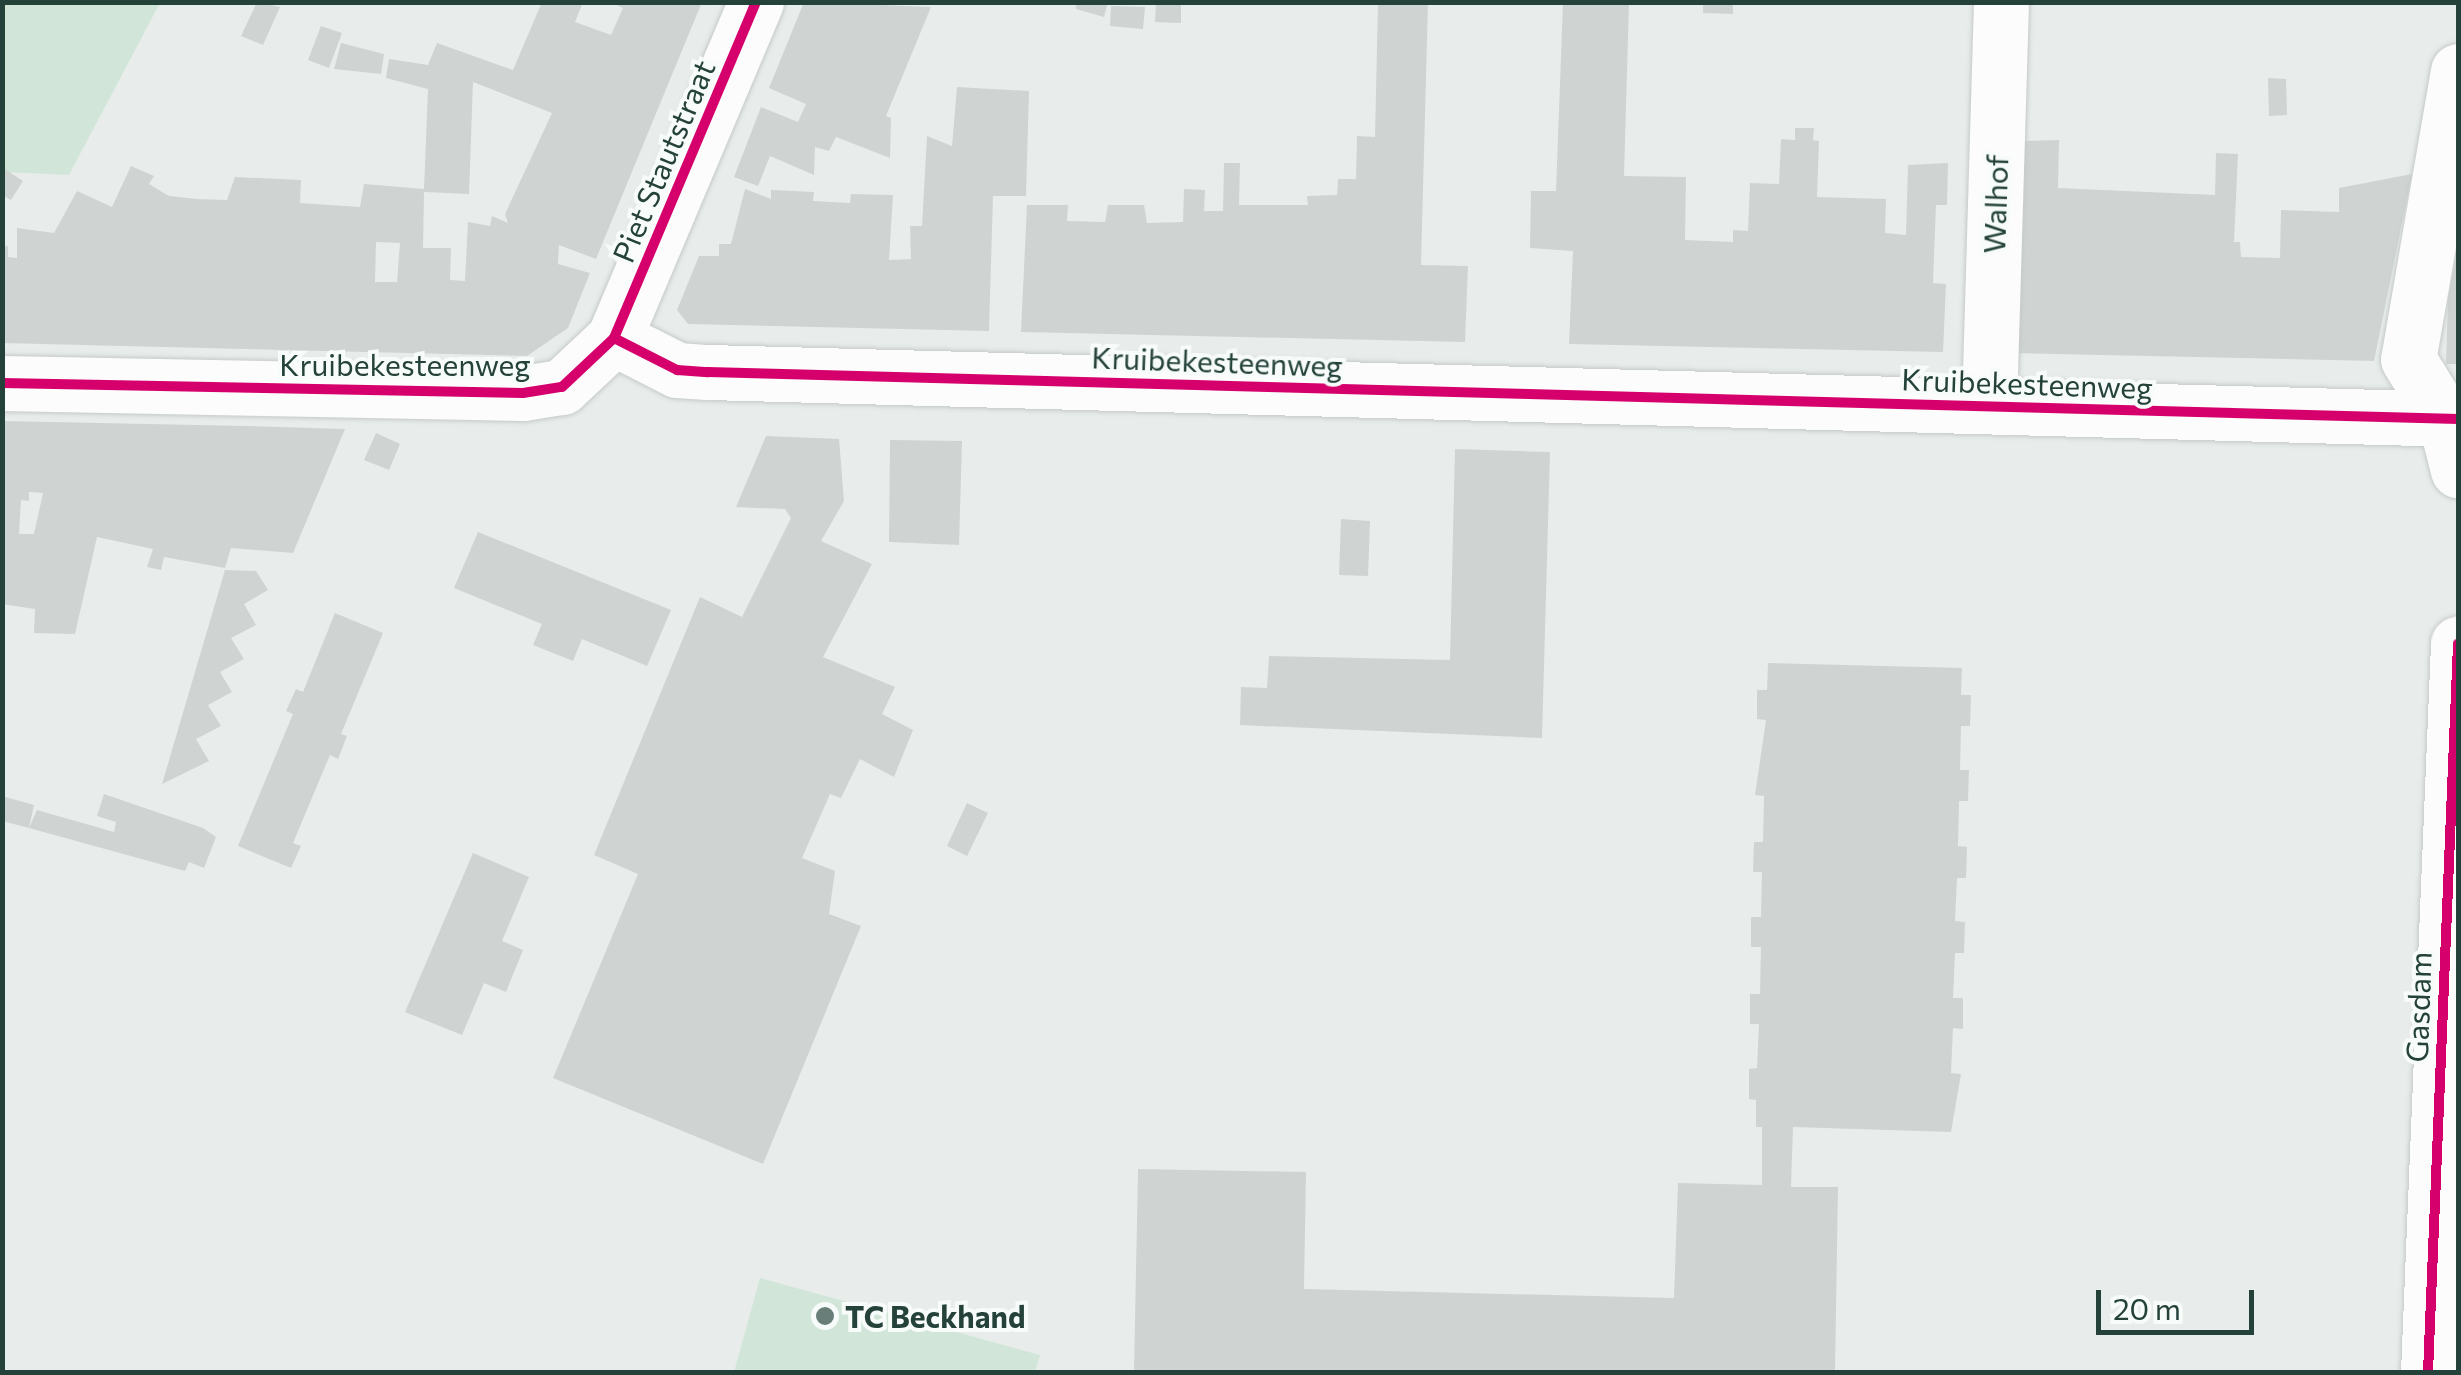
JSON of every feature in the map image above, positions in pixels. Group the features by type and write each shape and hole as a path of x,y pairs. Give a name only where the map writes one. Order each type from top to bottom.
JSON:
{"street":[{"name":"Piet Stautstraat","path":"614,338 756,2"},
{"name":"Walhof","path":"1989,406 2001,2"},
{"path":"2454,436 2408,359 2458,71"},
{"name":"Kruibekesteenweg","path":"2,384 523,393 562,387 614,338 677,370 1989,406 2454,436"},
{"name":"Gasdam","path":"2428,1372 2458,644"}],"green space":[{"path":"3,3 160,3 69,175 3,172"},
{"name":"TC Beckhand","path":"760,1278 1040,1355 1035,1372 734,1372"}],"building":[{"path":"257,2 280,7 263,45 241,36"},
{"path":"542,2 583,2 575,22 611,35 623,8 610,2 702,2 596,259 559,245 558,264 590,273 568,328 527,356 2,343 2,246 8,246 8,257 17,258 17,228 54,233 77,191 112,207 131,166 154,176 149,184 169,196 227,200 235,177 301,180 300,203 360,207 364,184 424,189 428,89 386,78 389,59 428,65 437,43 513,70","holes":["473,82 552,113 505,214 508,223 492,216 490,226 468,222 465,281 450,280 451,248 423,248 424,192 469,194","376,242 400,243 397,282 375,282"]},
{"path":"804,2 931,7 886,116 891,118 890,158 836,137 829,151 815,147 814,175 770,156 758,186 734,177 761,107 798,122 806,104 769,88"},
{"path":"1076,2 1108,2 1104,17 1076,9"},
{"path":"1156,2 1181,2 1181,23 1155,22"},
{"path":"1378,2 1428,2 1421,265 1468,266 1465,342 1021,332 1027,205 1068,205 1067,221 1105,222 1108,205 1144,205 1147,223 1183,222 1184,189 1205,190 1204,211 1223,211 1224,163 1240,163 1239,205 1308,205 1307,196 1337,195 1338,179 1356,179 1357,136 1375,137"},
{"path":"1563,2 1629,2 1624,176 1686,177 1685,240 1733,242 1733,230 1748,231 1750,183 1779,184 1781,139 1795,140 1795,128 1814,128 1813,140 1819,141 1817,197 1886,199 1885,233 1906,235 1908,165 1948,163 1947,205 1936,205 1933,283 1946,284 1943,352 1569,344 1573,251 1530,248 1531,191 1556,191"},
{"path":"1703,2 1733,2 1733,14 1703,13"},
{"path":"1111,6 1145,7 1143,29 1110,26"},
{"path":"321,26 342,33 329,68 308,60"},
{"path":"341,43 384,54 381,74 334,69"},
{"path":"2268,78 2286,79 2287,115 2269,116"},
{"path":"957,87 1029,91 1026,196 993,196 989,331 688,324 677,310 699,256 719,256 719,244 731,244 745,189 771,199 771,190 814,192 813,201 850,203 851,194 893,195 889,260 911,259 910,226 922,226 927,136 952,146"},
{"path":"2059,140 2058,188 2215,195 2216,153 2238,154 2234,242 2240,242 2241,257 2280,258 2281,210 2339,212 2339,188 2412,174 2374,361 2013,353 2020,141"},
{"path":"2,167 23,181 11,200 2,195"},
{"path":"2458,247 2458,364 2446,364 2448,300"},
{"path":"2,421 345,429 293,553 231,548 225,568 164,557 161,570 147,567 153,549 97,537 75,634 34,633 35,609 2,604","holes":["29,492 43,493 34,534 19,534 21,500 29,501"]},
{"path":"376,433 400,444 389,470 364,460"},
{"path":"766,436 839,439 844,501 821,541 872,564 823,657 895,687 882,714 913,730 894,777 860,759 841,798 830,794 802,858 835,871 829,914 861,926 763,1164 553,1078 638,874 594,855 700,597 742,617 791,518 785,509 736,507"},
{"path":"890,440 962,441 959,545 889,542"},
{"path":"1455,449 1550,452 1542,738 1240,725 1241,687 1267,688 1269,656 1450,660"},
{"path":"1341,519 1370,521 1368,576 1339,575"},
{"path":"478,532 671,610 647,666 582,639 573,661 533,645 542,624 454,588"},
{"path":"225,570 256,571 268,590 244,604 256,625 231,638 244,659 220,672 232,692 208,705 221,726 196,739 209,761 162,784"},
{"path":"335,613 383,633 341,734 347,736 338,759 330,755 293,843 301,846 291,868 238,846 293,714 286,711 296,689 303,692"},
{"path":"1768,663 1962,668 1961,695 1971,695 1970,726 1961,726 1960,770 1969,770 1968,801 1959,801 1958,846 1967,847 1966,878 1957,878 1955,921 1965,922 1964,953 1955,953 1953,998 1963,998 1963,1029 1953,1028 1951,1073 1961,1074 1951,1132 1793,1127 1791,1187 1838,1187 1835,1372 1134,1372 1138,1169 1306,1172 1304,1289 1674,1298 1678,1183 1762,1185 1762,1127 1756,1127 1756,1100 1749,1099 1749,1069 1757,1068 1759,1024 1750,1024 1750,994 1760,994 1761,947 1751,947 1751,917 1761,917 1762,872 1753,872 1754,842 1763,842 1764,796 1755,795 1766,720 1757,719 1757,690 1767,690"},
{"path":"104,794 203,828 216,837 204,868 189,862 185,871 29,828 37,810 114,832 116,822 97,816"},
{"path":"2,796 34,805 29,828 2,821"},
{"path":"967,803 988,813 967,856 947,846"},
{"path":"473,853 529,877 502,941 523,950 506,992 484,983 462,1035 405,1012"}],"cycle path":[{"path":"2,383 523,393 562,387 614,338 756,2"},
{"path":"614,338 677,370 708,372 2458,419"},
{"path":"2428,1372 2458,644"}],"place":[{"name":"TC Beckhand","path":"825,1316"}]}
